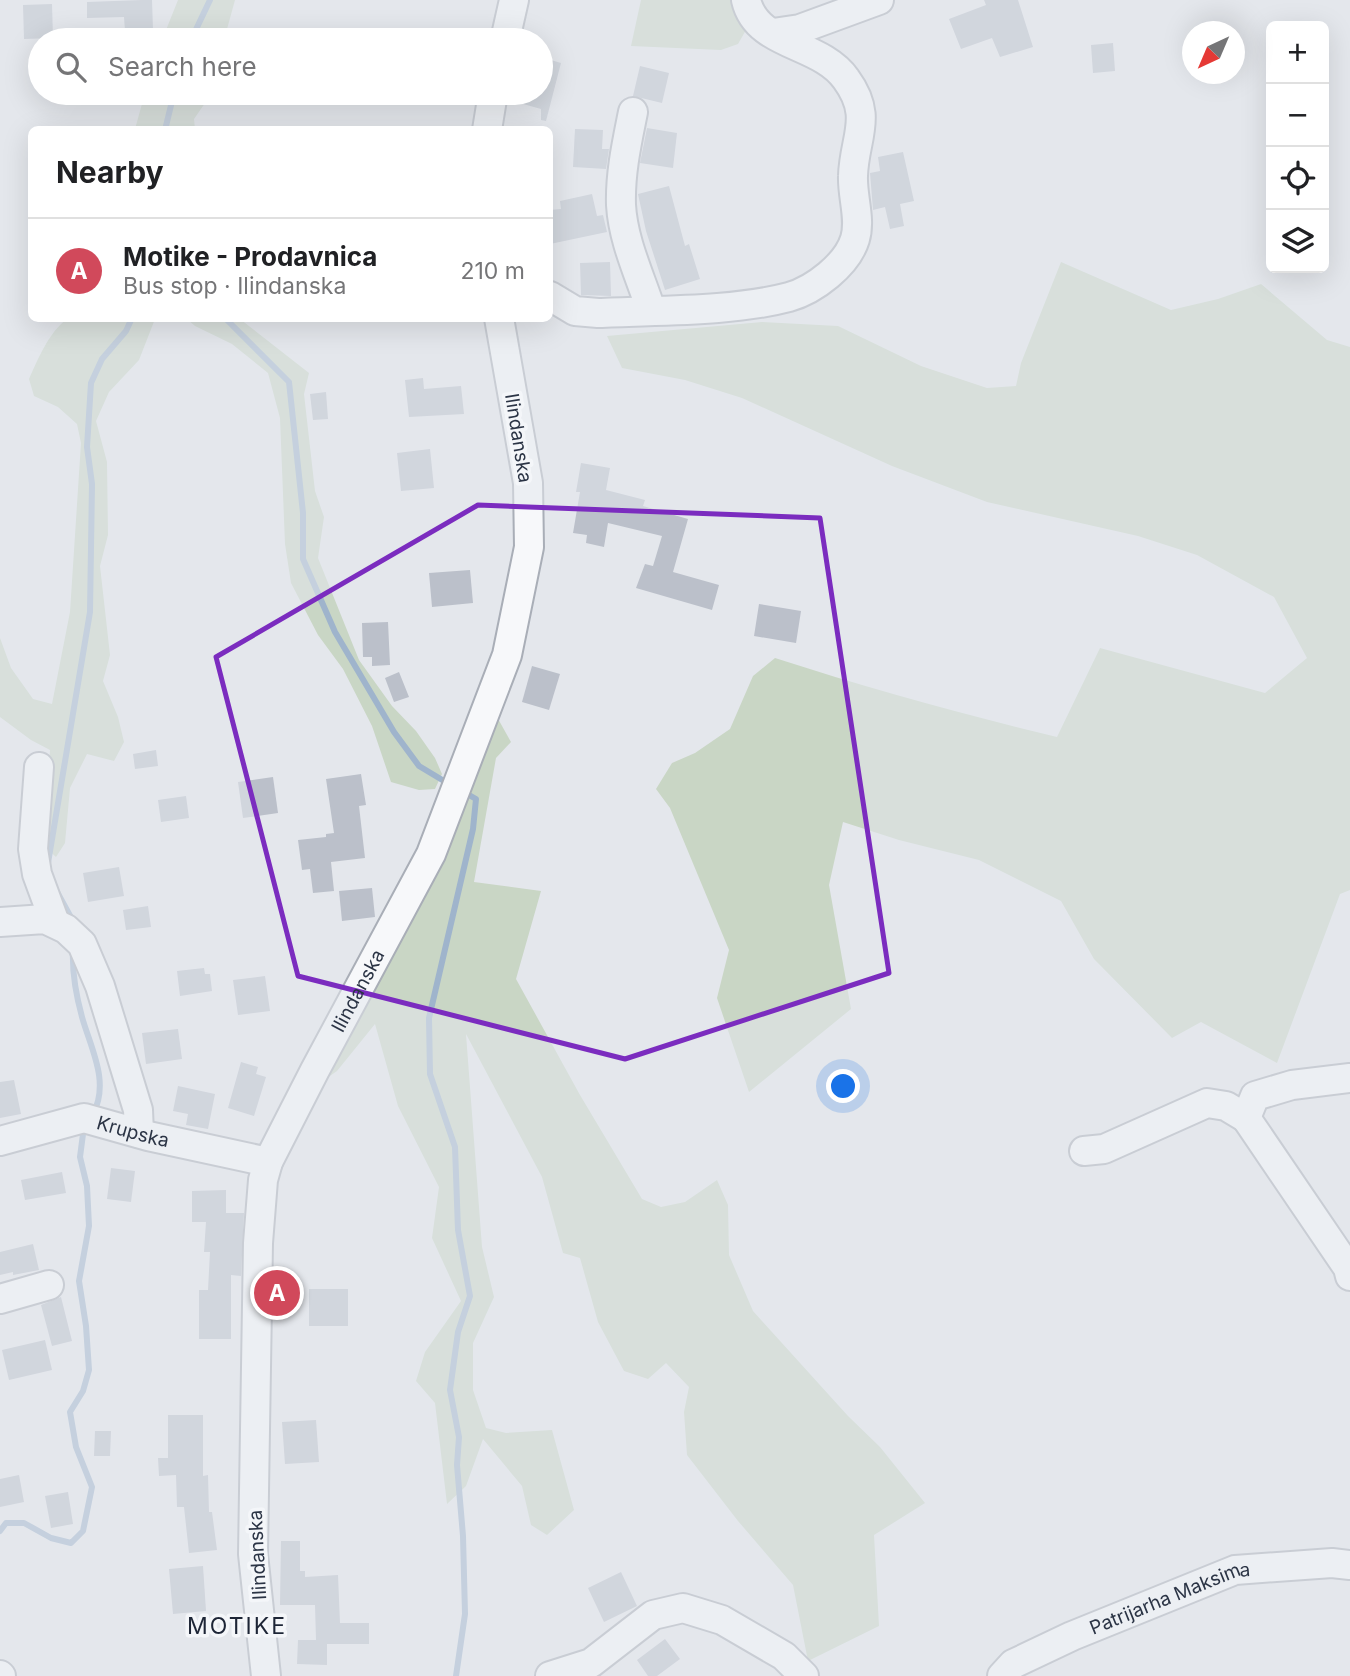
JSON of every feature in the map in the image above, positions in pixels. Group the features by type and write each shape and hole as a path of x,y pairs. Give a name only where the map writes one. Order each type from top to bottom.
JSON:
{"street":[{"path":"508,28 514,0"},
{"path":"553,298 575,311 598,313 745,305 791,297 821,280 838,266 855,240 857,226 853,171 862,124 854,92 846,77 832,63 812,51 783,41 753,19 746,0"},
{"path":"773,33 800,29 879,0"},
{"path":"488,126 491,105"},
{"path":"633,112 623,167 621,204 628,242 651,310"},
{"name":"Ilindanska","path":"266,1676 253,1554 260,1200 268,1162 431,854 507,655 529,547 528,483 500,322"},
{"path":"39,767 33,849 37,874 100,986 138,1110 139,1133"},
{"path":"0,922 45,919 68,932"},
{"path":"1246,1118 1255,1096 1292,1085 1350,1078"},
{"path":"1084,1151 1104,1149 1207,1103 1226,1106 1246,1118 1348,1268 1350,1276"},
{"name":"Krupska","path":"0,1141 94,1121 268,1162"},
{"path":"0,1299 49,1285"},
{"name":"Patrijarha Maksima","path":"1002,1676 1013,1664 1072,1636 1235,1570 1332,1563 1350,1565"},
{"path":"550,1676 591,1663 653,1615 683,1608 722,1620 784,1656 804,1676"}],"highlighted area":[{"path":"478,505 820,518 889,973 625,1059 298,976 216,657"}],"green space":[{"path":"178,0 235,0 227,28 167,28"},
{"path":"641,0 739,0 746,30 738,44 721,50 631,46"},
{"path":"142,105 204,105 194,119 195,126 136,126"},
{"path":"1061,262 1171,310 1218,299 1261,284 1327,340 1350,347 1350,890 1340,894 1277,1063 1201,1022 1172,1038 1094,959 1061,901 979,860 899,840 843,822 829,885 851,1009 749,1092 717,998 729,950 670,808 656,789 672,763 695,753 730,729 753,676 775,658 915,700 1057,737 1100,648 1265,693 1307,658 1274,597 1197,555 1138,536 987,502 892,466 742,398 685,380 622,368 607,336 762,322 838,326 921,366 987,388 1016,386 1021,363"},
{"path":"154,322 139,360 109,392 96,421 107,462 108,535 100,566 110,655 103,681 118,717 124,742 114,761 87,754 70,788 65,843 56,857 44,846 50,750 31,740 0,717 0,638 11,668 33,699 52,704 70,612 81,443 77,424 58,407 34,396 29,379 49,338 61,324"},
{"path":"190,322 244,322 309,373 304,394 315,491 324,517 318,558 359,660 392,706 416,731 435,758 442,774 435,789 419,790 391,782 372,726 343,669 318,635 291,583 285,544 280,418 268,373 232,344"},
{"path":"497,717 511,742 496,758 474,882 541,891 516,979 580,1095 642,1199 661,1207 685,1202 717,1180 728,1205 729,1255 753,1311 848,1416 880,1447 925,1503 874,1535 879,1626 808,1661 793,1585 738,1521 687,1455 684,1412 689,1387 666,1363 648,1379 624,1371 598,1322 580,1258 563,1253 542,1177 466,1034 482,1247 494,1297 473,1343 473,1390 486,1428 506,1433 552,1430 574,1510 547,1535 531,1525 522,1486 483,1439 466,1486 447,1504 435,1403 416,1381 425,1352 461,1301 432,1238 439,1187 398,1106 375,1024 337,1071 327,1078 435,873"}],"building":[{"path":"152,0 153,28 125,28 124,17 87,18 87,2"},
{"path":"984,0 1018,0 1033,47 1000,57 992,38 961,49 949,19 986,5"},
{"path":"52,4 53,28 28,28 28,39 24,39 23,5"},
{"path":"1113,43 1115,71 1093,73 1091,45"},
{"path":"553,61 561,63 553,94"},
{"path":"640,66 669,73 662,103 633,96"},
{"path":"527,105 550,105 546,121 541,120 541,109"},
{"path":"647,128 677,133 673,168 640,163"},
{"path":"575,129 603,130 602,149 609,149 606,169 573,167"},
{"path":"903,152 914,201 900,204 904,226 890,229 885,207 873,210 870,173 880,171 878,157"},
{"path":"669,186 685,246 689,244 700,279 665,290 646,231 638,194"},
{"path":"592,194 597,216 603,215 607,232 553,243 553,210 561,209 560,201"},
{"path":"610,262 611,296 581,295 580,263"},
{"path":"423,378 424,389 461,386 464,414 409,417 405,380"},
{"path":"326,392 328,419 313,420 310,394"},
{"path":"430,449 434,488 401,491 397,453"},
{"path":"581,463 610,468 606,490 645,500 643,506 688,519 673,572 719,585 712,610 636,588 645,564 653,566 662,536 608,523 604,547 586,543 587,535 573,533 580,492 576,492"},
{"path":"470,570 473,603 432,607 429,573"},
{"path":"759,604 801,611 796,643 754,636"},
{"path":"388,622 390,665 372,666 372,657 363,657 362,623"},
{"path":"532,666 560,674 549,710 522,702"},
{"path":"399,672 409,697 394,702 385,678"},
{"path":"156,750 158,766 135,769 133,754"},
{"path":"361,774 366,805 359,806 365,858 331,862 334,891 313,893 310,869 302,870 298,840 326,837 326,834 334,833 326,779"},
{"path":"273,777 278,813 243,818 238,782"},
{"path":"186,796 189,818 161,822 158,800"},
{"path":"119,867 124,896 88,902 83,873"},
{"path":"372,888 375,917 342,921 339,891"},
{"path":"148,906 151,927 126,930 123,910"},
{"path":"204,968 205,974 210,974 212,991 180,996 177,971"},
{"path":"265,976 270,1011 238,1015 233,980"},
{"path":"178,1029 182,1059 146,1064 142,1033"},
{"path":"241,1062 258,1067 256,1074 266,1077 254,1116 228,1108"},
{"path":"14,1080 21,1114 0,1118 0,1082"},
{"path":"178,1086 215,1094 208,1129 186,1125 188,1114 173,1111"},
{"path":"111,1168 135,1171 131,1202 107,1199"},
{"path":"62,1172 66,1193 25,1200 21,1180"},
{"path":"226,1190 226,1213 244,1213 241,1276 231,1275 231,1339 199,1339 199,1290 208,1290 210,1252 204,1252 206,1222 192,1222 192,1191"},
{"path":"33,1244 39,1270 0,1275 0,1252"},
{"path":"309,1289 348,1289 348,1326 309,1326"},
{"path":"61,1297 72,1341 52,1346 41,1305"},
{"path":"45,1340 52,1370 9,1380 2,1350"},
{"path":"168,1415 203,1415 203,1476 208,1475 209,1512 212,1512 217,1550 189,1553 184,1507 177,1507 176,1475 159,1476 158,1458 168,1458"},
{"path":"316,1420 319,1462 285,1464 282,1422"},
{"path":"95,1431 111,1431 110,1456 94,1456"},
{"path":"19,1475 24,1502 0,1507 0,1479"},
{"path":"68,1492 73,1524 51,1528 45,1496"},
{"path":"281,1541 300,1541 300,1571 305,1571 305,1577 338,1575 340,1623 369,1623 369,1644 327,1644 327,1665 297,1664 298,1640 316,1640 315,1605 280,1605"},
{"path":"203,1566 206,1611 173,1614 169,1569"},
{"path":"621,1572 637,1606 604,1622 588,1588"},
{"path":"665,1639 680,1659 657,1676 648,1676 637,1660"}],"waterway":[{"path":"197,28 210,0"},
{"path":"166,126 171,105"},
{"path":"48,863 90,612 92,484 87,447 91,383 102,359 126,331 130,322"},
{"path":"229,322 289,382 303,513 303,559 335,632 394,732 419,766 449,784"},
{"path":"456,1676 465,1614 463,1536 457,1465 459,1437 450,1390 458,1332 470,1296 458,1230 455,1147 430,1074 429,1018 473,829 476,799 462,791"},
{"path":"56,890 74,923"},
{"path":"73,951 78,1001 99,1078 100,1090 93,1114"},
{"path":"0,1531 6,1523 24,1523 51,1538 71,1543 83,1531 92,1487 76,1447 70,1412 83,1391 89,1370 79,1281 89,1226 87,1186 80,1157 83,1134 87,1127"}],"place":[{"name":"Motike - Prodavnica","path":"277,1293"}],"district":[{"name":"MOTIKE","path":"237,1626"}]}
